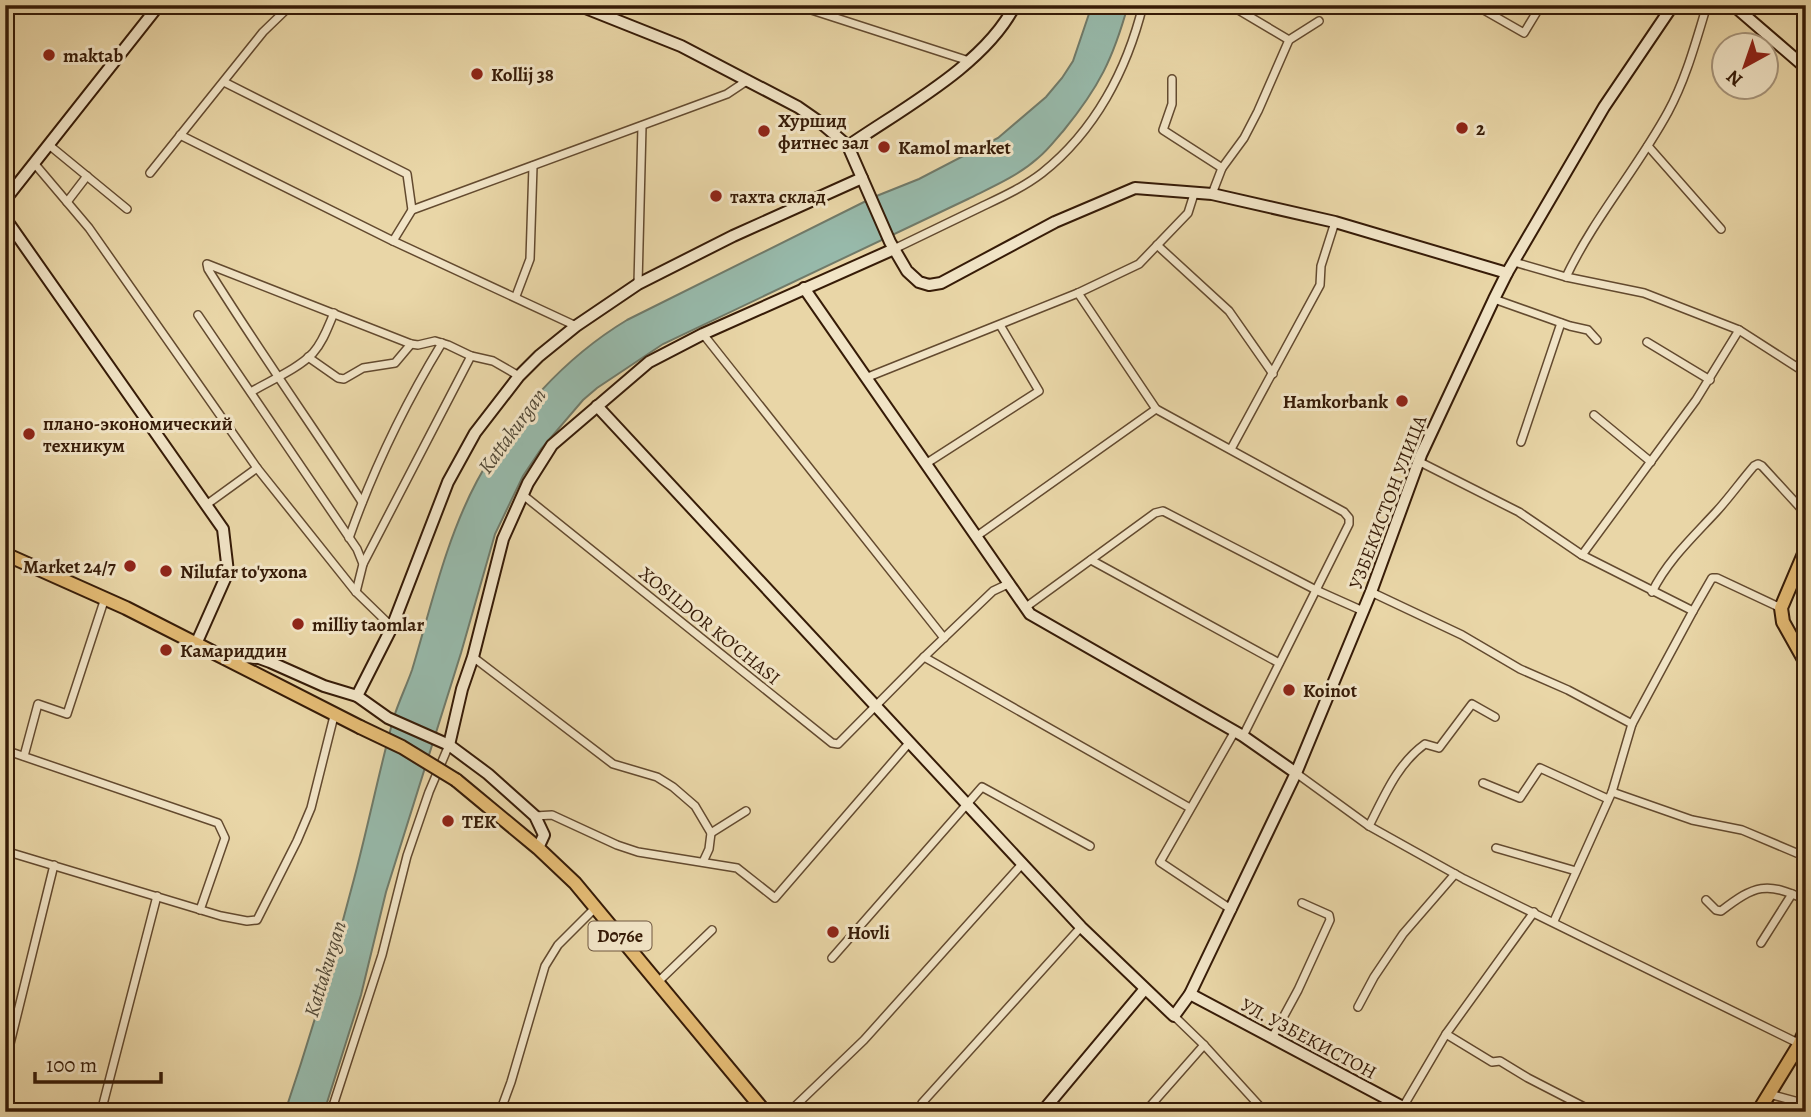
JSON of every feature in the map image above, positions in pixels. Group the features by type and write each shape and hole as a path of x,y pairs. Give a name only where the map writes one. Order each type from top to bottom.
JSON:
{"main road":[{"path":"1806,549 1781,608 1783,622 1806,663"},
{"name":"D076e","path":"5,554 105,598 334,716 402,747 457,780 538,848 596,907 765,1112"},
{"path":"1758,1112 1802,1046 1806,1029"}],"street":[{"path":"5,200 159,5"},
{"path":"150,173 263,33 291,5"},
{"path":"578,5 681,46 748,79 798,107 848,146 892,246 907,271 919,282 929,285 941,283 1055,222 1135,188 1212,194 1335,222 1507,273"},
{"path":"796,5 969,61"},
{"path":"848,146 958,71 997,35 1015,5"},
{"path":"331,1112 382,955 407,856 473,657 503,539 523,495 552,444 649,362 703,334 1022,186 1042,173 1098,114 1113,89 1137,30 1143,5"},
{"path":"1230,5 1289,40"},
{"path":"1478,6 1524,33 1542,5"},
{"name":"УЗБЕКИСТОН УЛИЦА","path":"1174,1016 1190,995 1296,773 1371,592 1418,461 1494,299 1604,107 1673,5"},
{"path":"1566,277 1579,248 1669,110 1690,60 1707,5"},
{"path":"1733,5 1806,68"},
{"path":"1212,194 1222,168 1244,138 1258,111 1289,40 1319,20"},
{"path":"393,241 412,210 727,94 748,79"},
{"path":"1172,79 1172,104 1163,130 1222,168"},
{"path":"224,82 407,174 412,210"},
{"path":"638,284 642,126"},
{"path":"180,135 393,241 576,326"},
{"path":"49,145 127,209"},
{"path":"1648,146 1721,229"},
{"path":"34,163 89,228 257,468 356,592 392,626"},
{"path":"516,296 530,259 533,166"},
{"path":"67,202 87,176"},
{"path":"357,696 392,626 448,482 475,433 519,376 576,326 638,284 733,236 862,178"},
{"path":"868,377 1078,293 1139,264 1188,213 1194,194"},
{"path":"5,218 223,529 229,572 196,644"},
{"path":"1231,449 1320,285 1321,266 1335,222"},
{"path":"1157,245 1229,311 1273,374"},
{"path":"1514,262 1566,277 1644,293 1739,330 1806,373"},
{"path":"362,502 237,316 207,264 411,344 435,341 442,343 471,356 493,361 519,376"},
{"path":"804,288 1030,614 1239,734 1368,826 1455,874 1802,1046"},
{"path":"1078,293 1156,410 1344,512 1349,518 1349,524 1279,663 1239,734 1190,808 1160,862 1232,911"},
{"path":"1494,299 1560,323 1588,330 1597,340"},
{"path":"251,393 308,357 323,340 334,313"},
{"path":"198,315 349,538 363,564"},
{"path":"1521,442 1560,323"},
{"path":"927,463 1038,391 1000,325"},
{"path":"1582,555 1710,380 1739,330"},
{"path":"703,334 944,638"},
{"path":"1647,342 1710,380"},
{"path":"349,538 406,402 442,343"},
{"path":"308,357 338,378 344,379 363,368 395,363 411,344"},
{"path":"356,592 363,564 471,356"},
{"path":"597,406 1081,927 1204,1045 1262,1110"},
{"path":"978,536 1156,410"},
{"path":"1594,415 1651,462"},
{"path":"1418,461 1519,512 1582,555 1693,611"},
{"path":"1652,592 1676,554 1718,510 1754,466 1762,466 1806,513"},
{"path":"206,505 257,468"},
{"name":"XOSILDOR KO’CHASI","path":"523,495 832,743 838,744 876,708"},
{"path":"1026,607 1155,513 1163,511 1316,590 1363,611"},
{"path":"1091,560 1279,663"},
{"path":"1554,922 1610,795 1632,724 1708,581 1717,578 1781,608"},
{"path":"876,708 924,657 993,591 1010,583"},
{"path":"1371,592 1462,635 1520,669 1568,690 1632,724"},
{"path":"24,755 38,704 67,714 105,598"},
{"path":"218,656 259,658 270,662 324,686 357,696 388,718 445,743 488,774 535,816 544,835 538,848"},
{"path":"473,657 613,764 657,777 695,806 711,833 709,849 703,862"},
{"path":"924,657 1190,808"},
{"path":"1368,826 1401,766 1412,753 1425,744 1439,748 1472,704 1495,717"},
{"path":"5,851 200,910 247,921 257,920 311,808 334,716"},
{"path":"535,816 552,815 638,852 737,868 775,898 909,743"},
{"path":"5,750 218,823 225,838 200,910"},
{"path":"1483,783 1520,798 1540,768 1610,795 1692,820 1742,830 1806,857"},
{"path":"832,958 982,787 1090,846"},
{"path":"711,833 746,811"},
{"path":"1496,848 1576,871"},
{"path":"789,1112 864,1040 1023,863"},
{"path":"5,1064 54,865"},
{"path":"1357,1007 1404,934 1455,874"},
{"path":"1706,900 1719,912 1745,893 1757,890 1778,888 1806,900"},
{"path":"1761,943 1792,894"},
{"path":"101,1112 157,896"},
{"path":"1272,1038 1298,990 1330,920 1326,912 1301,903"},
{"path":"500,1112 545,966 558,945 596,907"},
{"path":"1408,1109 1446,1034 1534,912"},
{"path":"931,1112 922,1103 1081,927"},
{"path":"658,982 712,930"},
{"path":"1042,1112 1144,990"},
{"name":"УЛ. УЗБЕКИСТОН","path":"1190,995 1408,1109"},
{"path":"1446,1034 1492,1062 1500,1061 1594,1112"},
{"path":"1144,1112 1204,1045"},
{"path":"1769,1094 1806,1104"}],"water":[{"name":"Kattakurgan","path":"1092,5 1128,5 1104,72 1087,100 1042,155 1004,181 968,199 663,344 583,400 541,449 523,476 495,534 461,653 386,892 361,995 324,1112 285,1112 338,937 393,720 412,670 440,574 466,503 506,434 541,390 561,371 604,335 627,320 998,138 1046,97 1062,78 1073,61"}],"place":[{"name":"maktab","path":"49,55"},
{"name":"Kollij 38","path":"477,74"},
{"name":"2","path":"1462,128"},
{"name":"Хуршид фитнес зал","path":"764,131"},
{"name":"Kamol market","path":"884,147"},
{"name":"тахта склад","path":"716,196"},
{"name":"Hamkorbank","path":"1402,401"},
{"name":"плано-экономический техникум","path":"29,434"},
{"name":"Market 24/7","path":"130,566"},
{"name":"Nilufar to'yxona","path":"166,571"},
{"name":"milliy taomlar","path":"298,624"},
{"name":"Камариддин","path":"166,650"},
{"name":"Koinot","path":"1289,690"},
{"name":"TEK","path":"448,821"},
{"name":"Hovli","path":"833,932"}]}
